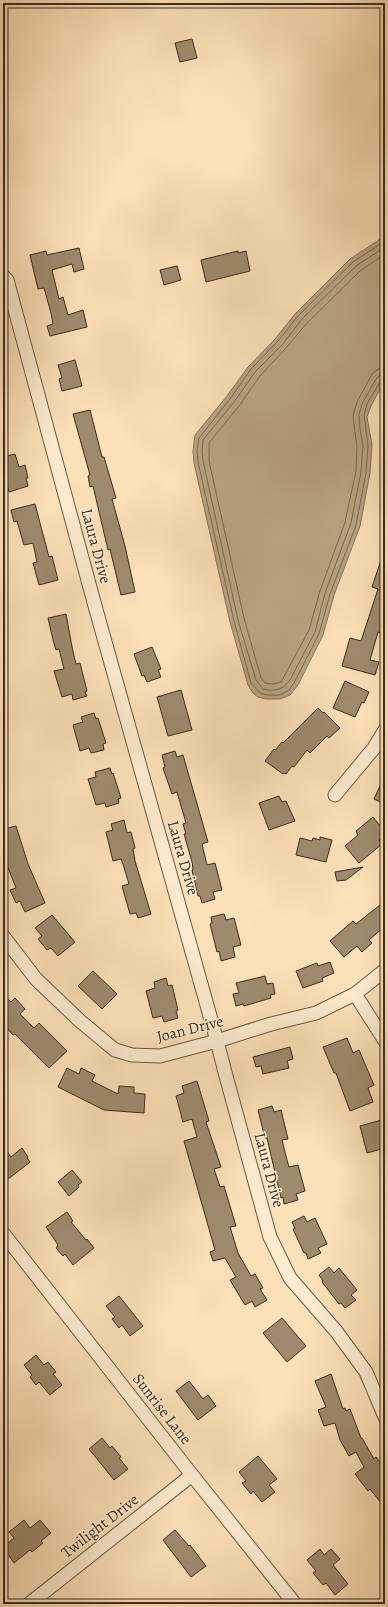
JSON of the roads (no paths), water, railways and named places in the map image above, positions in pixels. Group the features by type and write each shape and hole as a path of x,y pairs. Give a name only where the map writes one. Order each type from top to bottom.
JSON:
{"street":[{"name":"Laura Drive","path":"5,278 270,1237 290,1278 336,1331 366,1372 385,1417"},
{"path":"336,795 374,748 385,730"},
{"name":"Joan Drive","path":"3,936 36,979 80,1021 115,1050 132,1055 160,1056 217,1041 271,1024 316,1013 355,994 385,970"},
{"path":"355,994 385,1041"},
{"name":"Sunrise Lane","path":"3,1233 192,1476 296,1604"},
{"name":"Twilight Drive","path":"29,1604 192,1476"}],"water":[{"path":"385,236 385,380 371,406 367,417 372,445 370,473 360,526 334,595 323,635 298,685 290,695 280,699 266,699 258,697 253,693 248,685 230,622 194,463 193,451 195,435 227,396 248,367 275,339 295,314 350,259"}]}
